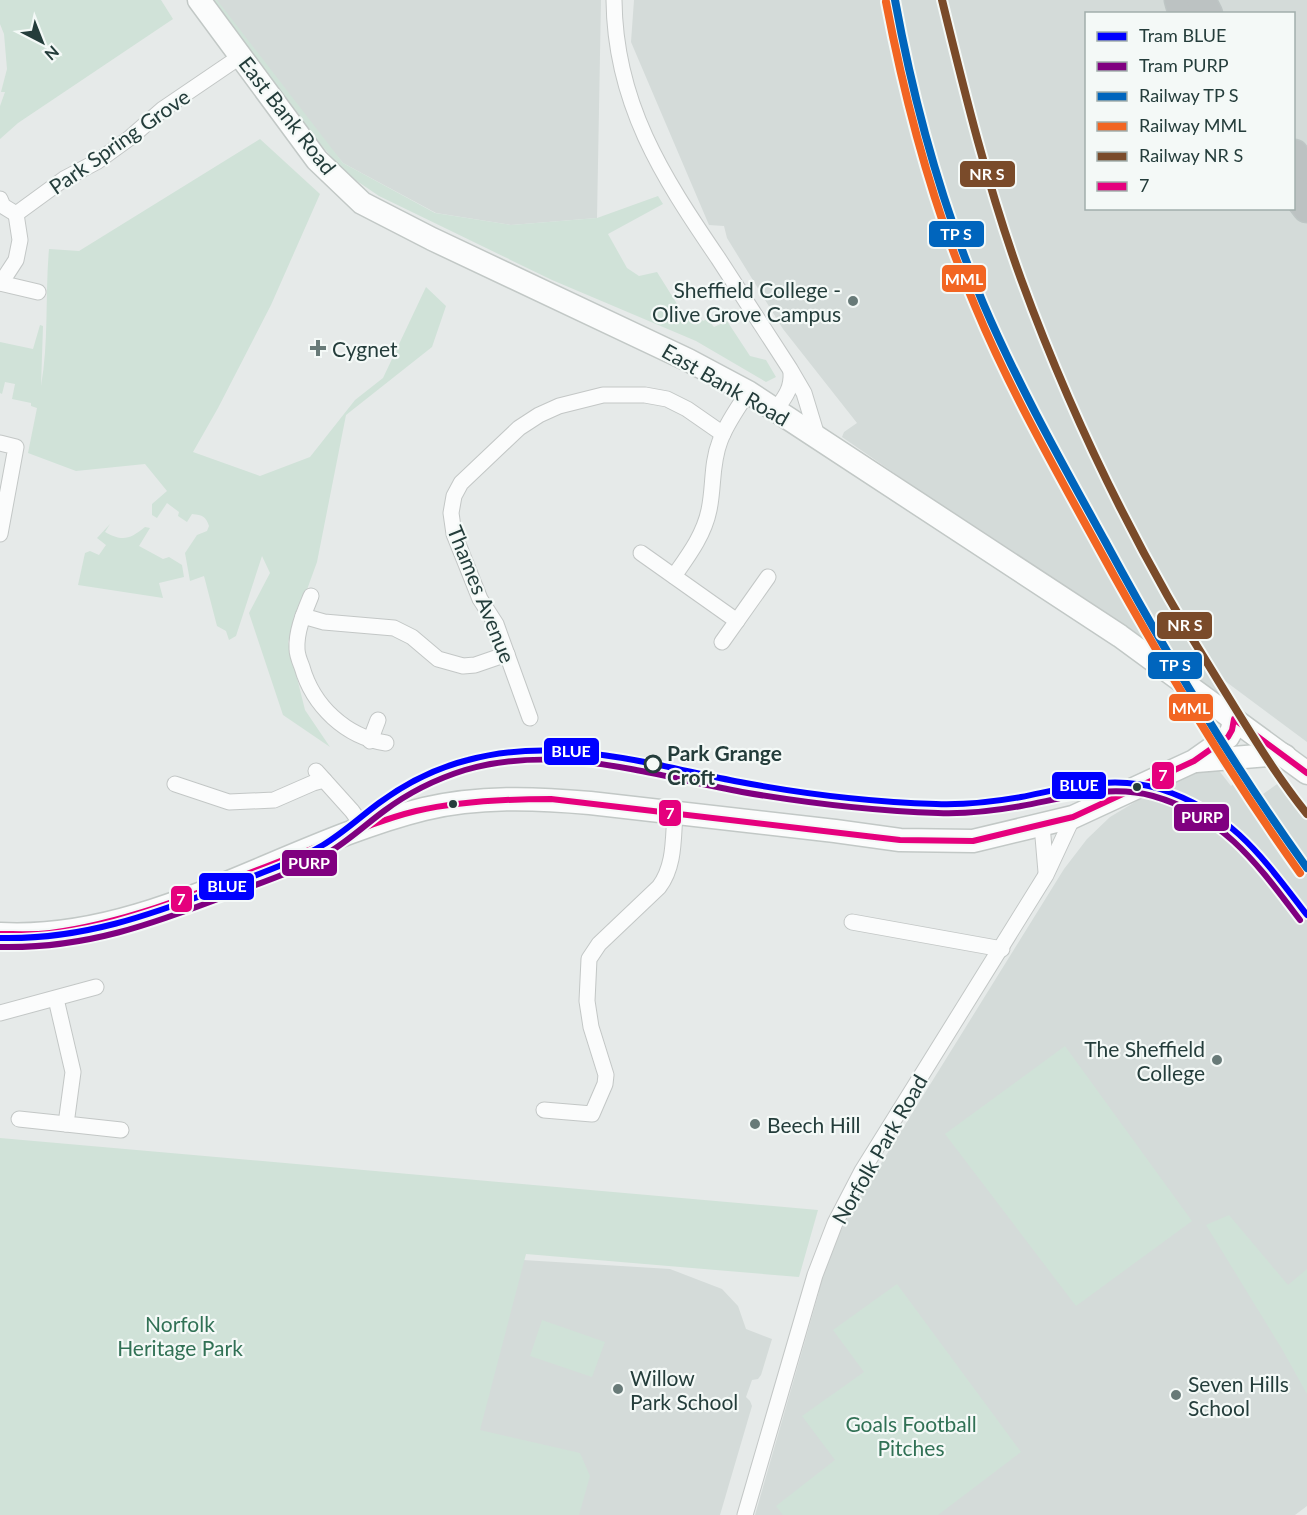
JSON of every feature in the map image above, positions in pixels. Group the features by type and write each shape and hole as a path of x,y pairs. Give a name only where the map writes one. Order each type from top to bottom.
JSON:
{"highway":[{"path":"1295,157 1307,174"},
{"path":"1295,193 1307,208"}],"street":[{"name":"East Bank Road","path":"199,0 317,160 362,202 432,239 688,360 748,392 1120,636 1307,771"},
{"path":"614,0 614,22 621,69 632,105 662,172 790,369 804,393 818,439"},
{"name":"Park Spring Grove","path":"16,214 64,179 98,161 131,137 163,109 241,57"},
{"path":"0,199 3,206 16,214 20,240 16,260 0,283 38,292"},
{"path":"775,411 789,392 790,369"},
{"path":"674,576 703,529 709,509 713,466 723,434 748,392"},
{"name":"Thames Avenue","path":"530,718 496,624 480,599 454,534 451,513 453,496 461,483 519,428 532,419 559,405 603,395 645,395 667,399 693,412 723,434"},
{"path":"0,443 16,447 0,534"},
{"path":"641,553 737,621"},
{"path":"722,642 768,577"},
{"path":"311,596 298,632 297,651 308,687 326,711 346,727 370,741 386,743"},
{"path":"303,616 324,622 394,628 412,637 438,659 463,666 475,665 507,654"},
{"path":"0,934 48,933 134,916 363,828 446,804 508,799 551,799 900,840 973,841 1073,817 1194,761 1228,737 1232,730 1233,719"},
{"path":"370,741 378,720"},
{"path":"1194,761 1281,754"},
{"path":"175,784 229,802 274,800 313,783 320,775 352,811 363,828"},
{"path":"544,1110 592,1114 605,1084 606,1075 591,1027 587,1001 589,959 598,944 659,887 667,876 675,813"},
{"name":"Norfolk Park Road","path":"745,1515 815,1275 835,1222 861,1172 1046,875 1073,817"},
{"path":"1042,825 1046,875"},
{"path":"852,922 1002,949"},
{"path":"0,1013 96,987"},
{"path":"56,999 73,1072 66,1124"},
{"path":"19,1119 121,1130"}],"shaded area":[{"path":"215,0 601,0 597,218 511,225 436,213 343,163 270,76"},
{"path":"634,0 1179,0 1183,12 1085,12 1085,210 1295,208 1307,214 1307,742 1221,678 1220,698 842,437 844,432 857,423 783,329 727,238 724,226 709,225 631,42"},
{"path":"1201,0 1307,0 1307,174 1295,156 1295,12 1207,12"},
{"path":"1217,768 1231,786 1248,772 1263,794 1283,780 1307,813 1307,1506 1295,1515 755,1515 819,1292 818,1283 829,1253 849,1215 1064,869 1087,839 1110,817 1150,793 1193,774"},
{"name":"Willow Park School","path":"523,1260 670,1269 722,1289 738,1306 746,1329 772,1339 761,1375 758,1379 752,1380 746,1397 752,1406 720,1515 453,1515"}],"green space":[{"path":"0,0 161,0 173,19 18,123 0,139 0,106 5,92 1,92 7,69 4,34 0,24"},
{"path":"207,0 217,0 343,163 435,213 511,225 597,218 658,196 663,204 608,234 627,268 639,276 657,272 684,315 695,310 703,321 707,319 714,327 727,321 750,356 766,360 776,377 766,382 696,341 552,280 379,196 345,173 300,120"},
{"path":"260,139 320,194 271,305 193,452 260,476 310,457 355,400 383,378 426,287 446,306 432,347 346,415 317,562 288,642 305,710 330,747 283,715 249,613 270,573 262,556 236,636 229,640 226,631 217,626 204,576 190,581 185,553 197,535 207,531 209,526 205,519 192,514 187,522 178,516 179,512 167,503 157,518 152,515 152,504 167,491 145,464 76,471 28,453 37,408 31,406 31,403 12,399 15,384 5,382 2,394 0,393 0,342 33,349 40,325 43,326 41,386 45,352 49,249 79,251"},
{"path":"110,524 105,532 122,538 135,534 145,527 150,528 139,546 163,559 169,557 182,565 184,577 159,583 163,598 78,585 85,553 90,551 99,555 106,545 97,538"},
{"path":"1065,1046 1192,1221 1076,1306 945,1134"},
{"name":"Norfolk Heritage Park","path":"0,1138 818,1210 799,1277 526,1254 480,1430 580,1453 590,1476 579,1515 0,1515"},
{"path":"1229,1215 1288,1285 1307,1269 1307,1394 1206,1225"},
{"name":"Goals Football Pitches","path":"897,1284 1021,1452 938,1515 783,1515 776,1506 835,1460 802,1416 864,1372 833,1330"},
{"path":"542,1320 605,1342 592,1377 530,1356"}],"tram line":[{"name":"BLUE","path":"0,938 30,938 87,930 170,907 275,868 323,845 389,796 433,772 468,760 502,753 536,750 605,755 788,790 912,803 979,803 1090,784 1142,785 1185,799 1207,810 1227,824 1276,874 1307,915"},
{"name":"PURP","path":"0,947 31,947 90,939 118,933 174,915 280,876 328,853 393,804 433,782 465,770 500,762 534,760 604,764 766,796 840,806 913,812 990,811 1104,792 1120,791 1153,796 1200,816 1220,830 1254,862 1300,920"}],"transit line":[{"path":"895,0 920,116 942,192 968,266 1011,364 1041,424 1176,667 1252,789 1307,868"},
{"path":"942,0 978,141 1009,245 1041,332 1085,435 1135,536 1190,634 1261,750 1307,814"},
{"name":"7","path":"0,934 50,933 149,910 389,819 416,811 466,803 551,799 900,840 973,841 1073,817 1194,761 1228,737 1234,719 1307,773"}],"rail line":[{"name":"MML","path":"886,2 902,80 922,156 946,232 1002,367 1120,587 1169,671 1219,753 1300,873"}],"place":[{"name":"Sheffield College - Olive Grove Campus","path":"853,301"},
{"name":"Cygnet","path":"318,348"},
{"name":"Park Grange Croft","path":"653,764"},
{"name":"The Sheffield College","path":"1217,1060"},
{"name":"Beech Hill","path":"755,1124"},
{"name":"Willow Park School","path":"618,1389"},
{"name":"Seven Hills School","path":"1176,1395"}]}
